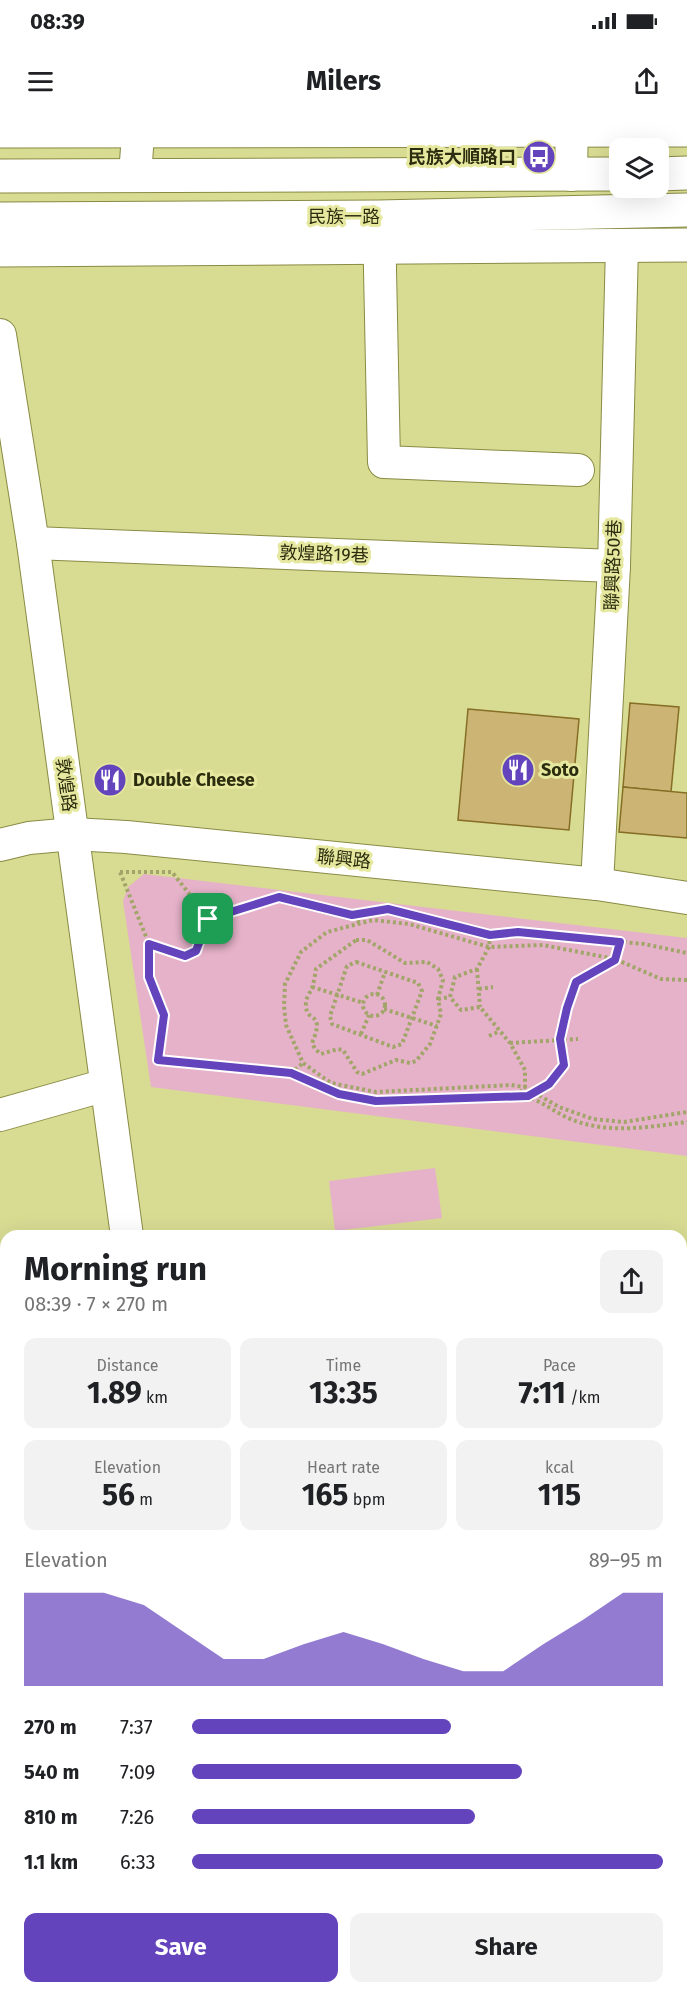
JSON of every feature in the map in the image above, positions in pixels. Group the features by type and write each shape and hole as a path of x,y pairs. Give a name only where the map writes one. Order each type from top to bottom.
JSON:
{"main road":[{"path":"0,131 138,126 572,125 687,130"},
{"path":"669,174 687,173"},
{"path":"0,176 609,174"},
{"name":"民族一路","path":"0,250 379,232 687,210"},
{"name":"民族一路","path":"0,219 379,232 622,246 687,245"}],"street":[{"path":"571,175 572,125"},
{"path":"135,176 138,126"},
{"path":"379,232 384,462 578,470"},
{"name":"聯興路50巷","path":"597,884 614,566 622,246"},
{"name":"敦煌路","path":"0,335 33,543 126,1230"},
{"name":"敦煌路19巷","path":"33,543 614,566"},
{"name":"聯興路","path":"0,845 29,838 73,834 126,837 597,884 687,898"},
{"path":"0,1115 106,1085"}],"path":[{"path":"208,919 172,872 120,872 149,944 149,977 164,1015 158,1060 291,1073 339,1094 376,1101 528,1096 569,1118 599,1128 631,1129 687,1122"},
{"path":"208,919 279,897 352,915 388,909 490,935 518,932 644,944 687,953"},
{"path":"352,915 359,922"},
{"path":"149,944 185,956 196,951 208,919"},
{"path":"687,980 661,979 615,960 543,945 489,947 409,924 373,920 327,932 301,952 285,984 284,1006 286,1025 303,1063 331,1083 376,1092 511,1085 525,1087 560,1107 593,1119 624,1122 687,1112"},
{"path":"490,935 489,947 477,969 480,1007 510,1043 525,1070 525,1087 518,1095"},
{"path":"356,940 367,940 405,963 427,962 438,969 443,980 438,999 441,1014 437,1026 430,1044 416,1061 410,1063 396,1060 362,1074 357,1072 343,1050 321,1054 312,1043 319,1028 316,1020 307,1012 305,1003 316,969 356,940"},
{"path":"528,1096 549,1084 564,1065 560,1039 576,982 615,960 620,942"},
{"path":"356,962 385,972 418,983 422,991 402,1044 393,1047 333,1023 330,1016 347,966 356,962"},
{"path":"450,997 454,977 477,969"},
{"path":"377,995 385,972"},
{"path":"312,987 364,1003"},
{"path":"479,989 493,987"},
{"path":"370,995 377,995 384,1002 384,1009 376,1016 369,1015 364,1010 364,1003 370,995"},
{"path":"438,999 450,997"},
{"path":"450,997 461,1010 480,1007"},
{"path":"384,1009 437,1026"},
{"path":"361,1034 369,1015"},
{"path":"489,1036 500,1031"},
{"path":"510,1043 578,1039"},
{"path":"291,1073 303,1063"}],"shaded area":[{"path":"144,874 687,938 687,1156 151,1087 123,901 128,887"},
{"path":"435,1168 442,1218 335,1230 329,1181"}],"building":[{"path":"630,703 679,707 671,792 623,787"},
{"name":"Soto","path":"468,709 579,719 569,830 458,820"},
{"path":"623,787 687,793 687,838 619,832"}],"place":[{"name":"民族大順路口","path":"539,157"},
{"name":"Soto","path":"518,770"},
{"name":"Double Cheese","path":"110,780"}],"route":[{"path":"279,897 352,915 388,909 490,935 518,932 620,942 615,960 576,982 560,1039 564,1065 549,1084 528,1096 376,1101 339,1094 291,1073 158,1060 164,1015 149,977 149,944 185,956 196,951 208,919 279,897"}]}
